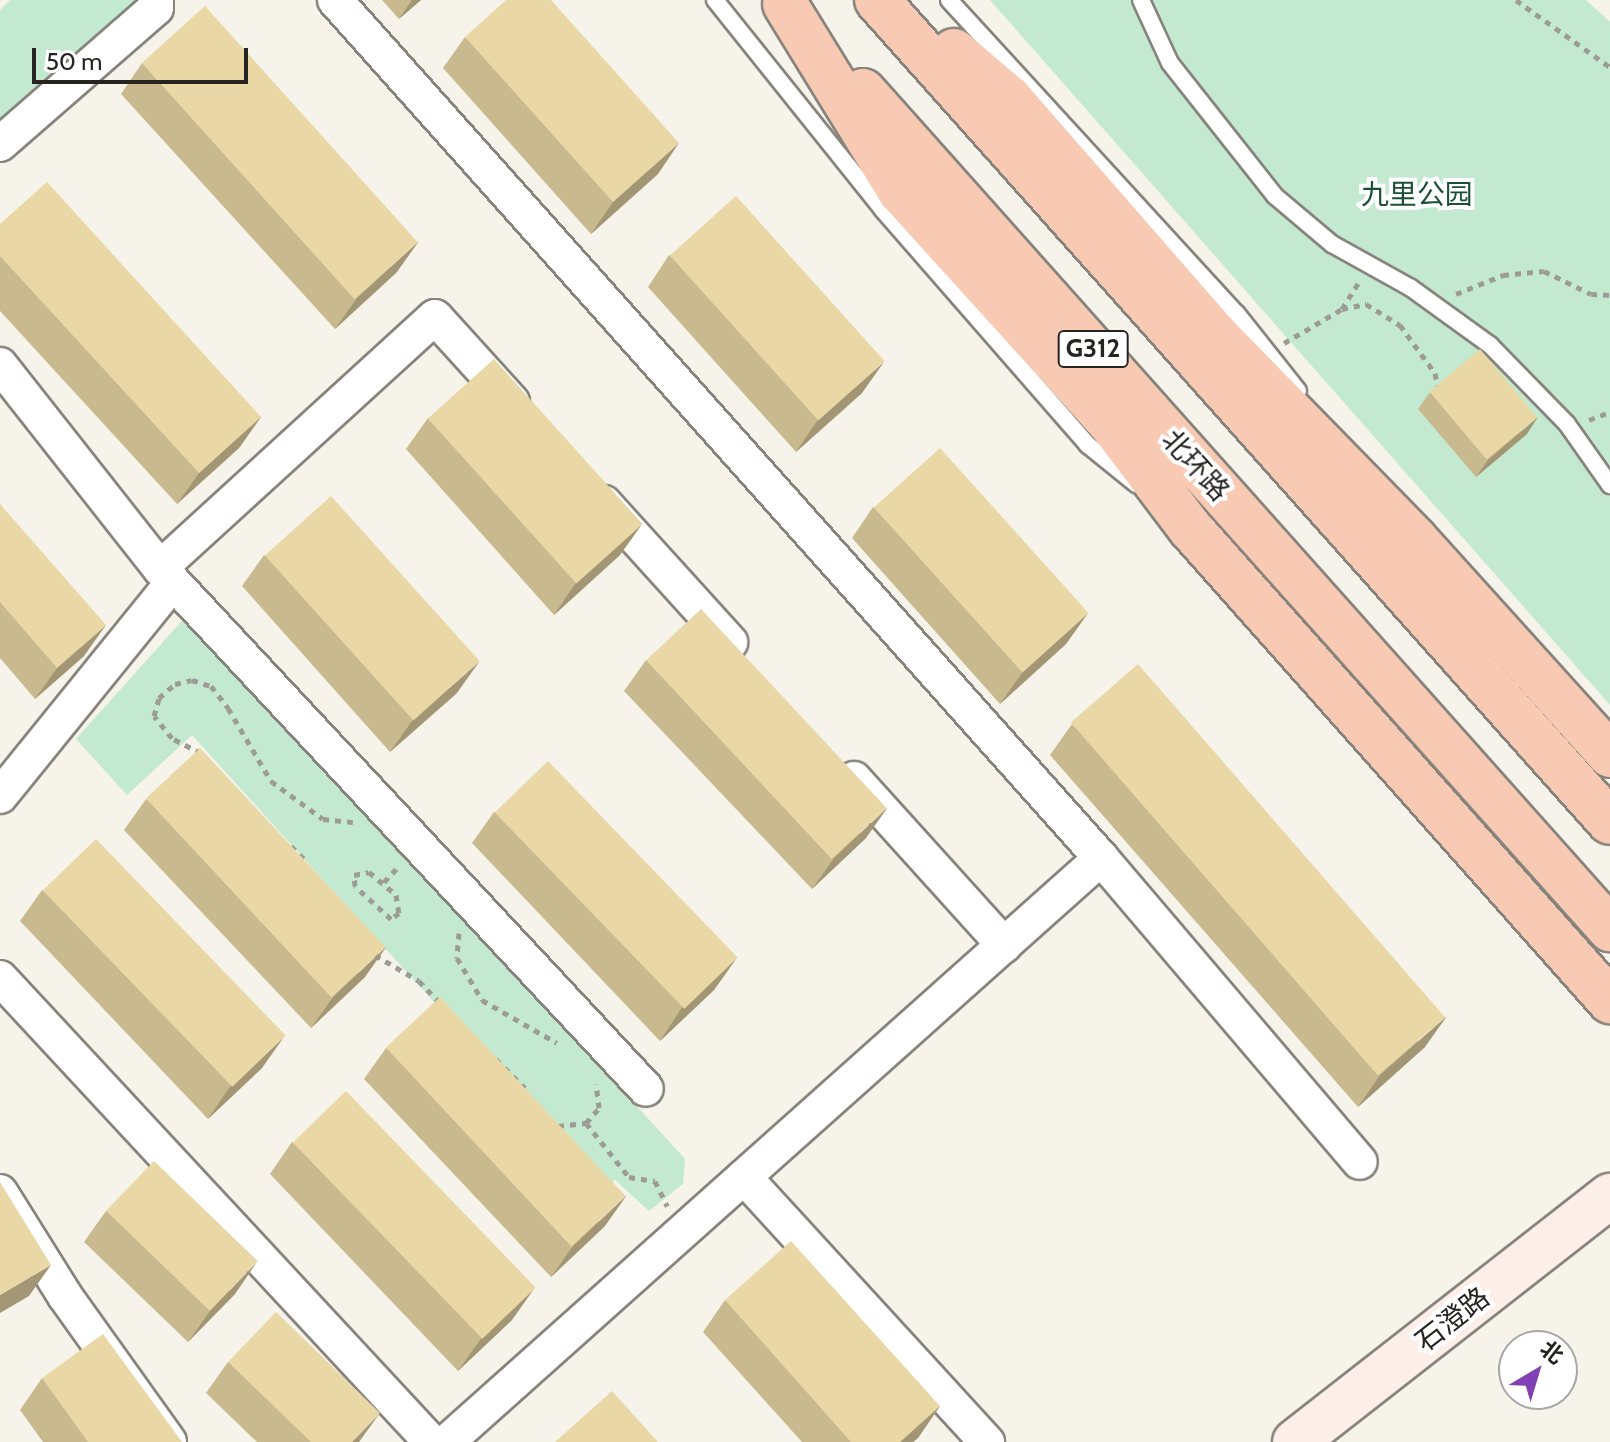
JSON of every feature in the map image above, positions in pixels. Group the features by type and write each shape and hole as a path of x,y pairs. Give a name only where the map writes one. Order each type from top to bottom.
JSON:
{"highway":[{"name":"G312","path":"877,0 1610,822"},
{"path":"895,0 1010,99 1216,335 1415,539 1610,755"},
{"path":"783,2 900,191 1113,426 1190,528 1610,1001"},
{"name":"北环路","path":"783,2 1610,929"}],"street":[{"path":"0,144 156,8 156,0"},
{"path":"335,0 1101,858 1360,1162"},
{"path":"0,796 166,575 435,317 532,423"},
{"path":"0,365 166,575 462,896 646,1089"},
{"path":"586,483 757,672"},
{"path":"832,755 1004,945"},
{"path":"447,1442 1101,858"},
{"path":"0,978 431,1442"},
{"path":"744,1177 987,1442"},
{"path":"0,1192 65,1296 169,1442"},
{"name":"石澄路","path":"1295,1442 1610,1196"}],"lane":[{"name":"北环路","path":"715,0 883,210 1088,445 1190,528"},
{"path":"949,0 1266,350 1415,539"},
{"path":"1141,0 1170,63 1275,196 1332,244 1437,306 1490,345 1567,424 1610,485"}],"path":[{"path":"1516,0 1610,67"},
{"path":"1342,309 1368,264"},
{"path":"1437,306 1467,287 1503,275 1544,271 1591,294 1610,295"},
{"path":"1266,350 1304,335 1342,309 1366,304 1400,325 1435,373 1439,390"},
{"path":"207,763 201,753 172,738 154,716 159,698 175,684 192,680 211,686 271,781 301,806 323,819 352,822 369,819 382,808"},
{"path":"277,838 302,852 313,876"},
{"path":"369,872 396,895 399,913 391,919 355,886 354,875 369,872"},
{"path":"462,896 457,958 482,1000 496,1013 538,1028 568,1052"},
{"path":"364,947 419,981 444,1010"},
{"path":"491,1057 520,1078 530,1098"},
{"path":"546,1123 569,1129 586,1123 599,1108 591,1073"},
{"path":"586,1123 629,1177 655,1181 681,1233"}],"green space":[{"path":"10,0 137,0 4,122 0,118 0,10"},
{"name":"九里公园","path":"990,0 1586,0 1610,22 1610,705"},
{"path":"188,614 685,1159 683,1184 649,1211 615,1180 605,1191 192,735 127,795 76,739"}],"building":[{"path":"506,0 551,0 679,143 613,202 465,37"},
{"path":"205,6 418,242 355,299 142,63"},
{"path":"47,182 261,417 199,473 0,256 0,224"},
{"path":"736,196 885,361 818,421 670,256"},
{"path":"1480,349 1537,417 1487,460 1429,391"},
{"path":"494,359 643,524 576,584 428,419"},
{"path":"940,448 1089,613 1022,673 874,508"},
{"path":"331,496 480,661 413,721 265,556"},
{"path":"0,504 106,625 57,668 0,602"},
{"path":"701,609 887,808 832,859 646,660"},
{"path":"1138,664 1445,1017 1378,1076 1071,722"},
{"path":"200,748 386,947 331,997 146,798"},
{"path":"548,761 738,957 684,1009 495,812"},
{"path":"96,839 286,1035 232,1087 43,890"},
{"path":"440,997 626,1196 571,1246 386,1047"},
{"path":"346,1091 536,1287 482,1339 293,1142"},
{"path":"154,1161 258,1261 210,1311 106,1211"},
{"path":"0,1182 51,1265 0,1295"},
{"path":"791,1241 940,1406 900,1442 851,1442 725,1300"},
{"path":"276,1312 380,1413 352,1442 311,1442 228,1362"},
{"path":"103,1334 182,1442 88,1442 42,1378"},
{"path":"612,1391 658,1442 555,1442"}]}
